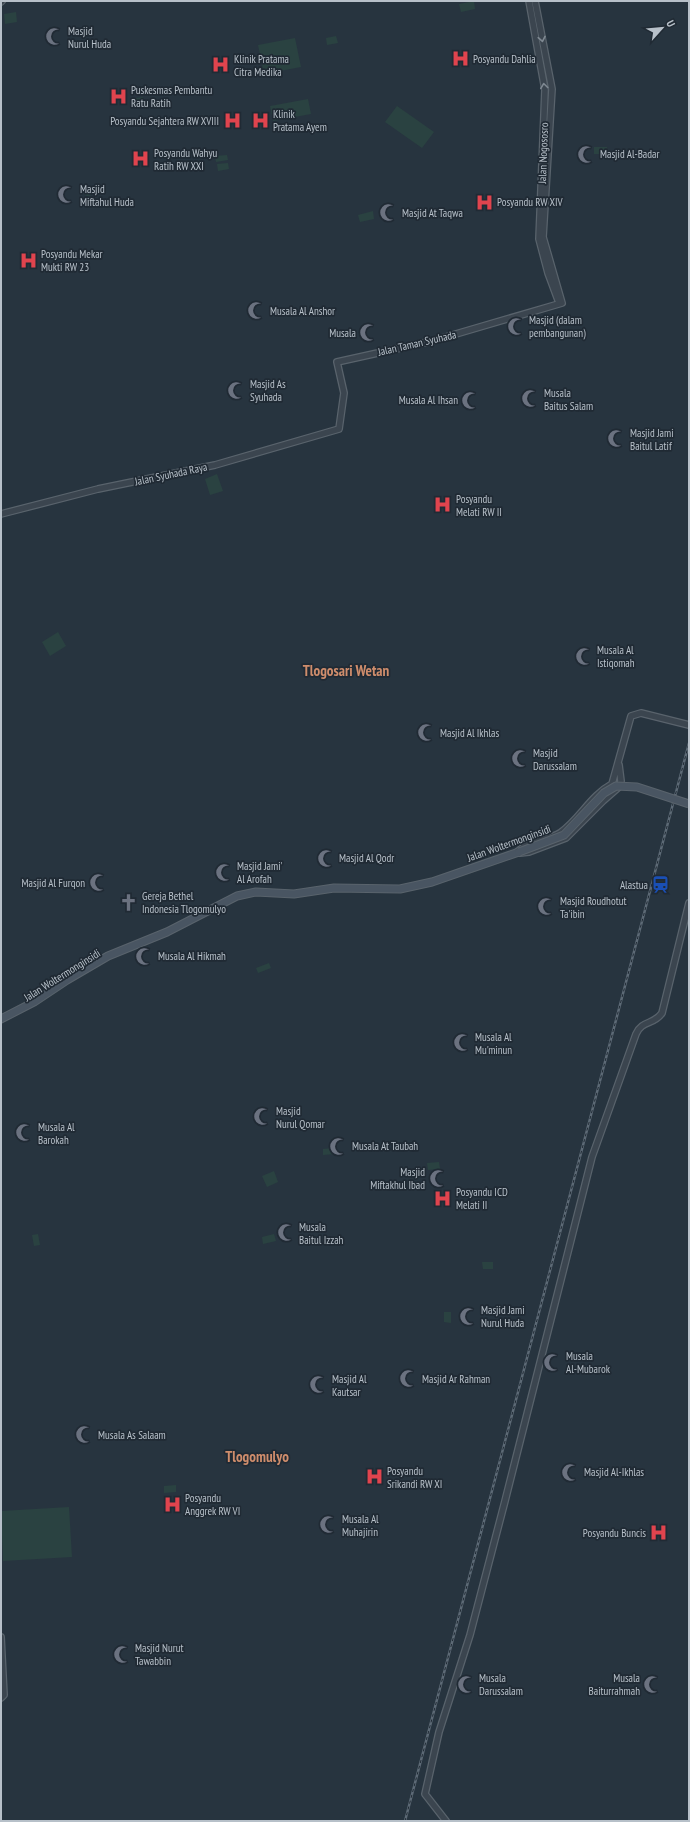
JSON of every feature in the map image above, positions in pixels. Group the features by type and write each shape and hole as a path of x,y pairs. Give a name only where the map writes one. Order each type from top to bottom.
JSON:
{"main road":[{"name":"Jalan Woltermonginsidi","path":"1,1024 85,971 109,959 181,929 238,899 256,895 294,898 340,889 400,889 419,886 564,835 604,793 616,786 637,787 689,804"},
{"name":"Jalan Woltermonginsidi","path":"1,1019 48,995"}],"street":[{"name":"Jalan Nogososro","path":"529,1 546,90 538,239 561,303"},
{"name":"Jalan Nogososro","path":"535,1 552,89 543,237 550,272"},
{"name":"Jalan Taman Syuhada","path":"339,429 344,393 337,362 432,341 561,303"},
{"name":"Jalan Syuhada Raya","path":"1,514 92,491 231,460 339,429"},
{"path":"612,784 631,716 640,713 689,725"},
{"path":"517,852 529,852 562,841 618,788 621,781 618,762"},
{"path":"517,852 524,846 560,832 600,790 621,781"},
{"path":"446,1821 425,1794 439,1732 470,1635 527,1418 592,1157 638,1028 659,1018 662,1013 689,903"},
{"path":"1,1637 2,1697"}],"green space":[{"path":"474,1 475,9 461,12 459,4"},
{"path":"16,12 17,22 5,24 4,14"},
{"path":"336,36 338,43 327,45 326,38"},
{"path":"295,38 301,67 264,74 258,45"},
{"path":"143,97 145,103 133,106 131,99"},
{"path":"308,99 311,114 273,121 270,106"},
{"path":"397,106 434,132 422,148 385,122"},
{"path":"594,147 607,147 608,154 594,154"},
{"path":"227,155 228,160 216,162 215,156"},
{"path":"228,163 229,169 218,171 217,164"},
{"path":"86,186 90,186 92,187 92,195 86,196 83,193 83,189"},
{"path":"373,211 374,219 360,222 358,215"},
{"path":"217,474 223,491 210,495 205,479"},
{"path":"58,632 66,646 50,656 42,642"},
{"path":"269,963 271,968 258,973 256,968"},
{"path":"333,1148 334,1154 323,1155 323,1149"},
{"path":"439,1162 440,1169 428,1170 427,1163"},
{"path":"274,1171 278,1182 267,1187 262,1176"},
{"path":"38,1234 40,1245 34,1246 32,1235"},
{"path":"274,1234 276,1241 263,1244 262,1237"},
{"path":"482,1262 493,1262 493,1269 483,1269"},
{"path":"444,1312 451,1312 451,1323 444,1322"},
{"path":"176,1485 176,1492 164,1493 164,1486"},
{"path":"69,1507 72,1557 3,1561 1,1511"}],"railway":[{"path":"405,1821 689,743"}],"place":[{"name":"Masjid Nurul Huda","path":"55,37"},
{"name":"Posyandu Dahlia","path":"460,59"},
{"name":"Klinik Pratama Citra Medika","path":"221,65"},
{"name":"Puskesmas Pembantu Ratu Ratih","path":"118,96"},
{"name":"Klinik Pratama Ayem","path":"260,120"},
{"name":"Posyandu Sejahtera RW XVIII","path":"232,121"},
{"name":"Masjid Al-Badar","path":"587,154"},
{"name":"Posyandu Wahyu Ratih RW XXI","path":"141,159"},
{"name":"Masjid Miftahul Huda","path":"67,195"},
{"name":"Posyandu RW XIV","path":"484,202"},
{"name":"Masjid At Taqwa","path":"389,213"},
{"name":"Posyandu Mekar Mukti RW 23","path":"28,260"},
{"name":"Musala Al Anshor","path":"257,311"},
{"name":"Masjid (dalam pembangunan)","path":"516,326"},
{"name":"Musala","path":"369,333"},
{"name":"Masjid As Syuhada","path":"237,390"},
{"name":"Musala Baitus Salam","path":"531,399"},
{"name":"Musala Al Ihsan","path":"471,400"},
{"name":"Masjid Jami Baitul Latif","path":"617,439"},
{"name":"Posyandu Melati RW II","path":"443,505"},
{"name":"Musala Al Istiqomah","path":"584,656"},
{"name":"Masjid Al Ikhlas","path":"427,733"},
{"name":"Masjid Darussalam","path":"520,759"},
{"name":"Masjid Al Qodr","path":"326,858"},
{"name":"Masjid Jami' Al Arofah","path":"224,872"},
{"name":"Masjid Al Furqon","path":"98,883"},
{"name":"Alastua","path":"661,885"},
{"name":"Gereja Bethel Indonesia Tlogomulyo","path":"129,902"},
{"name":"Masjid Roudhotut Ta'ibin","path":"547,907"},
{"name":"Musala Al Hikmah","path":"145,956"},
{"name":"Musala Al Mu'minun","path":"462,1043"},
{"name":"Masjid Nurul Qomar","path":"263,1117"},
{"name":"Musala Al Barokah","path":"25,1133"},
{"name":"Musala At Taubah","path":"339,1146"},
{"name":"Masjid Miftakhul Ibad","path":"438,1178"},
{"name":"Posyandu ICD Melati II","path":"443,1198"},
{"name":"Musala Baitul Izzah","path":"286,1233"},
{"name":"Masjid Jami Nurul Huda","path":"468,1316"},
{"name":"Musala Al-Mubarok","path":"553,1362"},
{"name":"Masjid Ar Rahman","path":"409,1379"},
{"name":"Masjid Al Kautsar","path":"319,1385"},
{"name":"Musala As Salaam","path":"85,1435"},
{"name":"Masjid Al-Ikhlas","path":"571,1472"},
{"name":"Posyandu Srikandi RW XI","path":"374,1477"},
{"name":"Posyandu Anggrek RW VI","path":"172,1504"},
{"name":"Musala Al Muhajirin","path":"329,1525"},
{"name":"Posyandu Buncis","path":"659,1533"},
{"name":"Masjid Nurut Tawabbin","path":"122,1654"},
{"name":"Musala Darussalam","path":"466,1684"},
{"name":"Musala Baiturrahmah","path":"653,1684"}],"district":[{"name":"Tlogosari Wetan","path":"346,670"},
{"name":"Tlogomulyo","path":"257,1456"}]}
